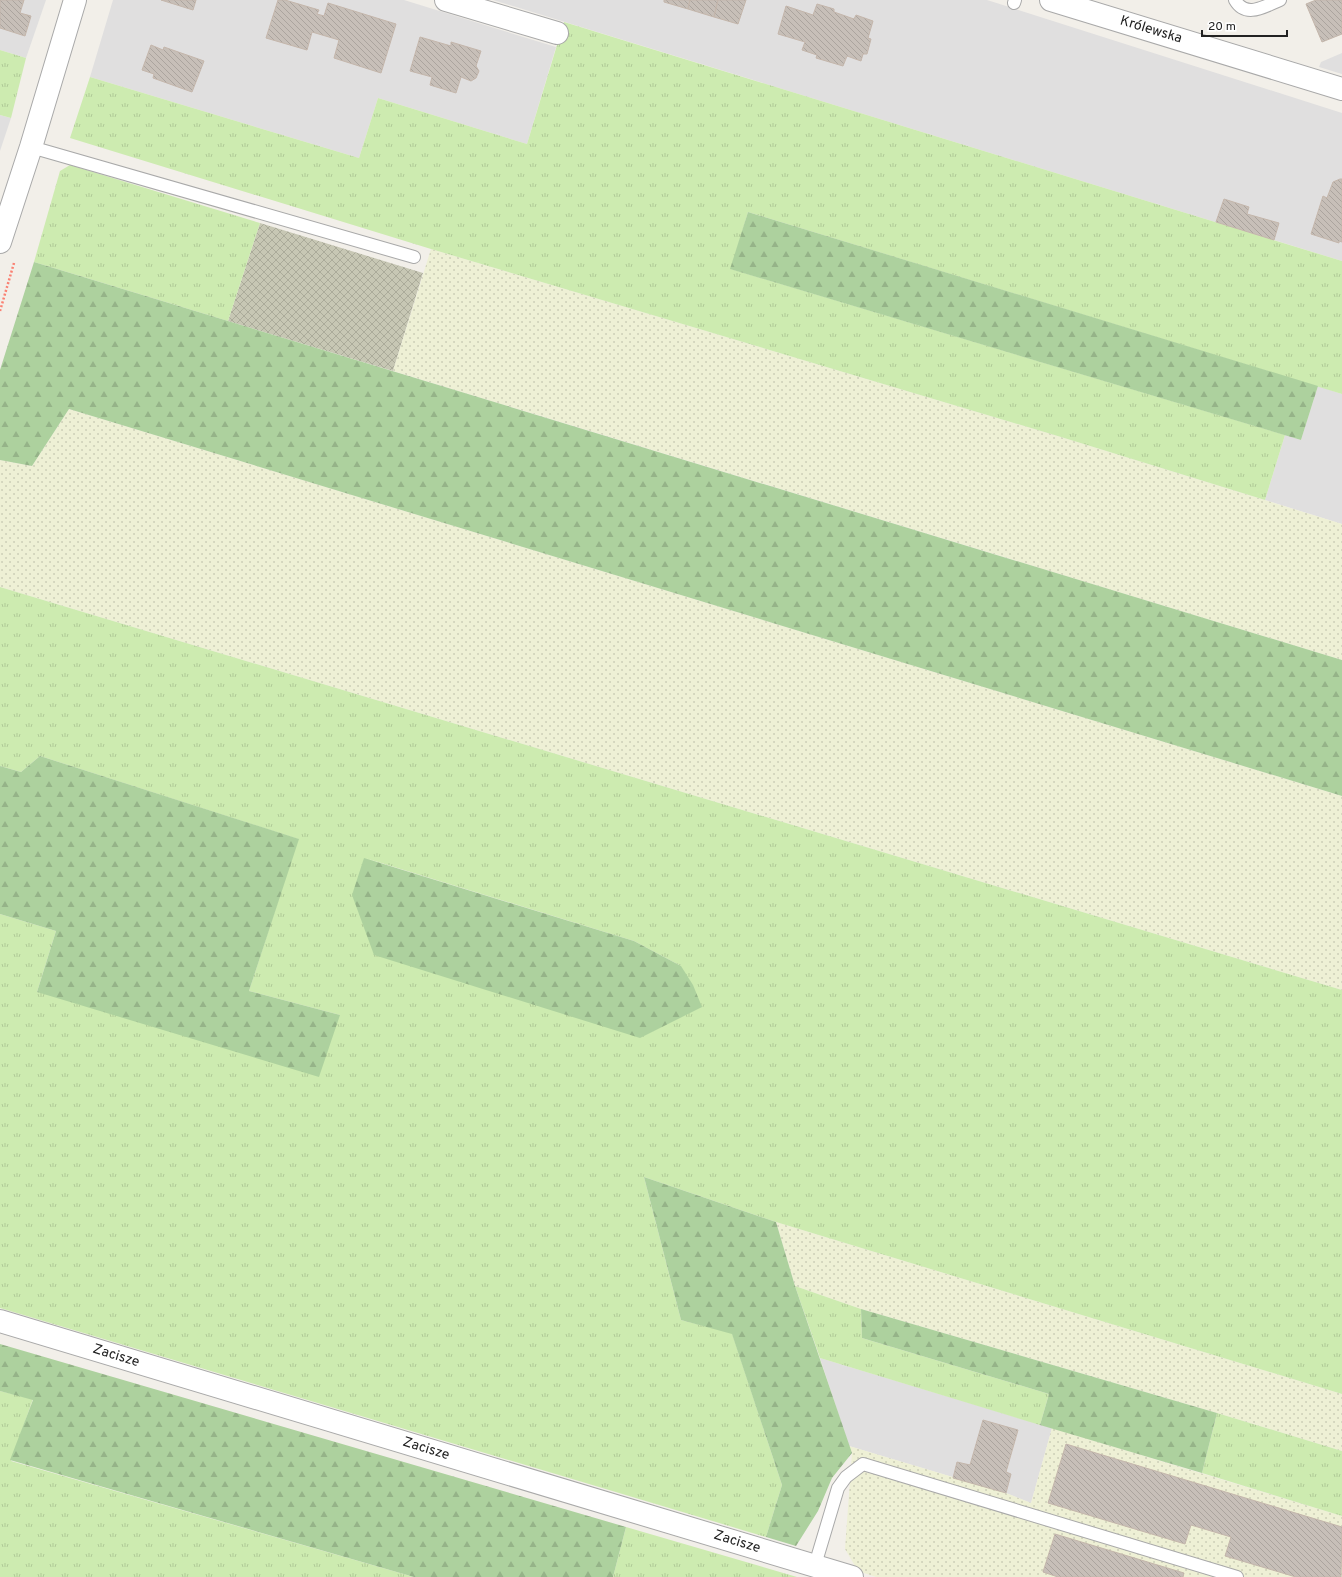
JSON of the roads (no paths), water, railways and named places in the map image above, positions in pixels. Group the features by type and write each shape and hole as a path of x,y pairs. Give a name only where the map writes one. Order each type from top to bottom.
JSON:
{"street":[{"path":"0,242 31,147 74,0"},
{"path":"446,0 557,33"},
{"name":"Królewska","path":"1051,0 1342,89"},
{"name":"Zacisze","path":"0,1321 815,1571 852,1577"}],"lane":[{"path":"1236,0 1238,5 1249,11 1261,9 1280,0"},
{"path":"31,147 414,257"},
{"path":"815,1571 838,1488 846,1477 863,1464 1237,1577"}]}
